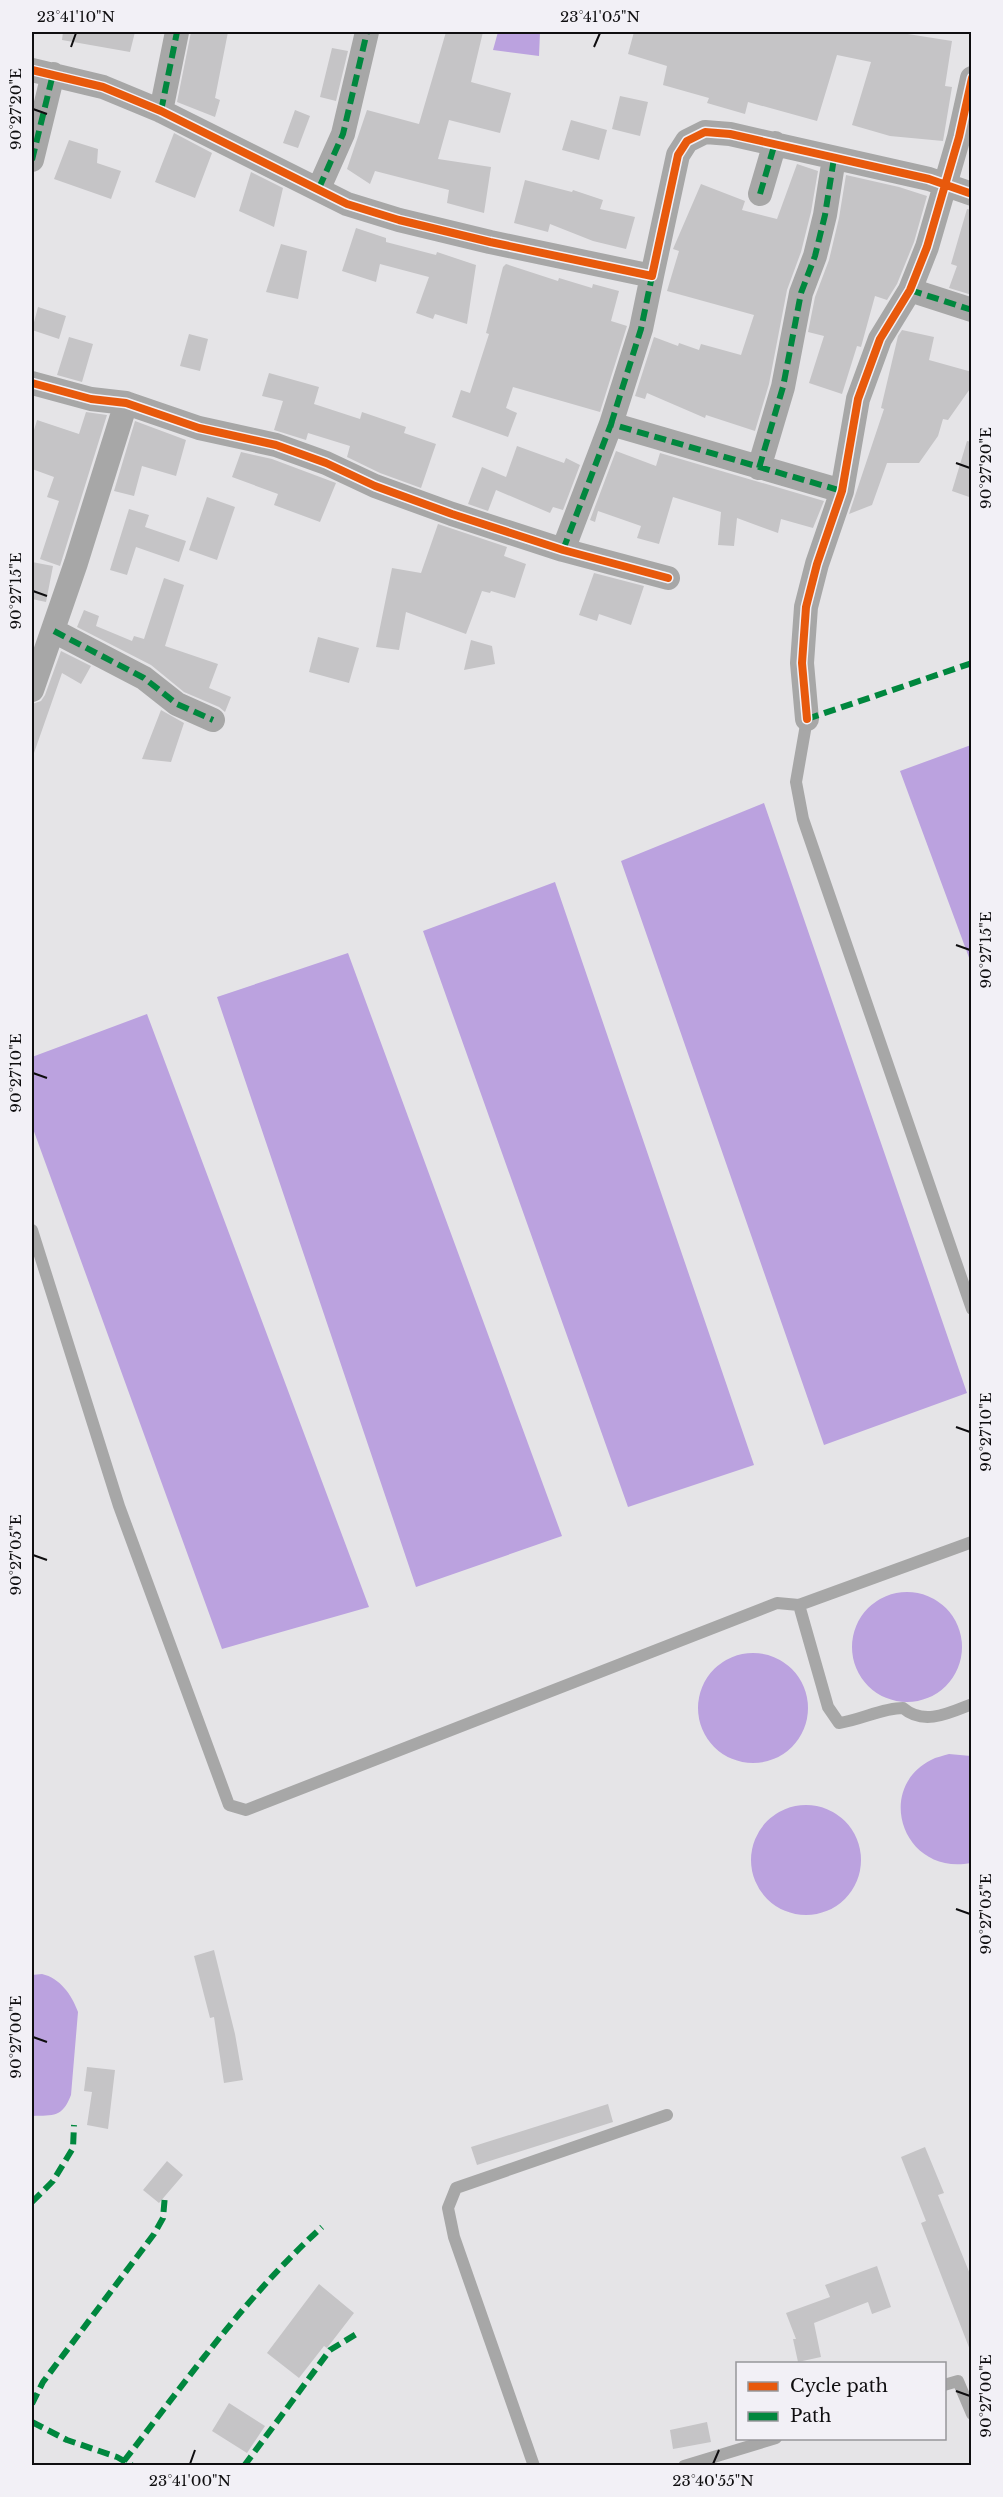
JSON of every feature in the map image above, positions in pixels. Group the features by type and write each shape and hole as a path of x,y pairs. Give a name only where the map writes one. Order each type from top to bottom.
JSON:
{"street":[{"path":"161,111 177,32"},
{"path":"318,188 343,134 368,32"},
{"path":"32,160 42,72 103,87 161,111 347,204 399,220 652,276"},
{"path":"807,719 802,663 806,607 817,564 842,491 858,399 880,339 910,290 927,247 959,136 971,81"},
{"path":"563,550 611,424 641,329 678,155 687,141 705,132 730,134 929,179 972,194"},
{"path":"760,194 775,143"},
{"path":"759,468 783,387 801,293 818,245 834,158"},
{"path":"910,290 972,310"},
{"path":"32,383 91,399 126,403 199,428 276,445 326,463 375,486 563,550 668,578"},
{"path":"32,690 54,631 126,403"},
{"path":"611,424 842,491"},
{"path":"54,631 144,678 184,708 213,720"}],"lane":[{"path":"807,719 796,782 803,819 972,1309"},
{"path":"32,1230 119,1506 229,1805 246,1810 777,1603 799,1605 972,1542"},
{"path":"799,1605 828,1707 839,1723 857,1720 893,1708 903,1708 911,1715 923,1718 943,1715 972,1704"},
{"path":"534,2466 454,2237 448,2208 456,2188 667,2115"},
{"path":"946,2385 958,2381 972,2414"},
{"path":"684,2466 773,2440"}],"shaded area":[{"path":"498,32 540,32 539,56 493,50"},
{"path":"972,745 971,963 900,771"},
{"path":"764,803 967,1393 824,1445 621,861"},
{"path":"555,882 754,1465 628,1507 423,931"},
{"path":"348,953 562,1536 416,1587 217,997"},
{"path":"147,1014 369,1607 222,1649 32,1126 32,1057"},
{"path":"907,1592 928,1596 946,1608 958,1626 962,1647 958,1668 946,1686 928,1698 907,1702 886,1698 868,1686 856,1668 852,1647 856,1626 868,1608 886,1596"},
{"path":"753,1653 774,1657 792,1669 804,1687 808,1708 804,1729 792,1747 774,1759 753,1763 732,1759 714,1747 702,1729 698,1708 702,1687 714,1669 732,1657"},
{"path":"949,1754 971,1756 971,1863 947,1863 928,1856 913,1844 904,1827 901,1809 904,1790 914,1773 931,1760"},
{"path":"806,1805 827,1809 845,1821 857,1839 861,1860 857,1881 845,1899 827,1911 806,1915 785,1911 767,1899 755,1881 751,1860 755,1839 767,1821 785,1809"},
{"path":"42,1974 60,1983 78,2012 71,2095 68,2102 56,2114 32,2116 32,1975"}],"building":[{"path":"63,32 135,32 130,52 62,40"},
{"path":"191,32 228,32 215,98 220,100 215,117 177,102"},
{"path":"446,32 483,32 471,82 511,93 500,133 449,120 438,159 491,167 484,213 447,203 449,190 375,171 370,184 347,169 367,110 419,124"},
{"path":"634,32 895,32 952,41 945,86 952,87 943,141 890,136 852,125 871,62 837,55 817,121 748,102 745,114 707,103 709,98 663,85 667,66 628,54"},
{"path":"332,48 348,51 336,101 320,97"},
{"path":"620,96 648,102 640,136 612,129"},
{"path":"295,110 310,116 298,148 283,143"},
{"path":"571,120 607,130 599,160 562,150"},
{"path":"174,133 212,153 195,198 155,182"},
{"path":"69,140 98,149 97,163 121,171 111,199 54,179"},
{"path":"797,164 818,171 811,212 801,252 787,290 769,384 755,431 706,415 705,418 647,393 645,399 635,396 654,337 678,346 679,343 699,350 701,344 741,355 754,315 667,291 679,251 673,249 701,184 745,201 742,210 777,219"},
{"path":"251,172 283,188 274,227 239,211"},
{"path":"846,175 927,196 914,242 897,284 887,300 875,296 861,347 857,346 842,394 809,383 824,336 808,332 815,297 829,260"},
{"path":"525,180 572,192 573,190 603,200 600,209 635,217 626,249 593,241 550,224 548,232 514,223"},
{"path":"967,209 972,210 972,295 949,288 957,266 951,264"},
{"path":"356,228 386,238 386,242 436,255 437,252 476,265 467,324 435,314 433,319 416,313 429,277 380,264 376,282 342,271"},
{"path":"281,244 307,251 298,299 266,292"},
{"path":"506,264 558,281 559,278 592,288 593,284 619,291 611,321 627,326 600,412 513,387 506,408 517,413 508,437 452,417 461,390 470,393 489,334 486,333 503,267"},
{"path":"38,307 66,316 59,339 32,330"},
{"path":"902,330 934,337 929,360 972,372 972,386 948,420 943,419 938,436 919,463 887,463 872,505 849,514 884,409 881,408 898,336"},
{"path":"189,334 208,339 200,371 180,366"},
{"path":"69,337 93,344 82,382 57,375"},
{"path":"269,373 319,387 314,404 360,419 362,412 406,427 404,433 436,444 421,488 380,473 347,457 350,446 308,433 306,440 274,430 283,401 262,396"},
{"path":"86,412 107,415 60,566 40,559 59,501 47,497 54,477 32,469 32,437 37,420 79,434"},
{"path":"135,421 186,440 176,476 142,466 134,496 114,491"},
{"path":"967,441 972,442 972,498 952,491"},
{"path":"517,446 564,463 566,458 580,465 563,510 553,507 550,513 496,490 488,511 468,504 482,467 506,477"},
{"path":"616,451 656,466 660,453 824,501 813,528 781,519 778,533 737,518 734,546 718,545 721,512 673,497 659,544 637,538 641,526 598,511 595,522 590,520"},
{"path":"241,452 272,459 336,483 320,522 274,505 278,494 232,477"},
{"path":"207,497 235,507 217,560 189,550"},
{"path":"129,509 149,515 145,527 186,541 179,562 136,547 127,575 110,570"},
{"path":"438,524 507,547 504,556 526,564 515,598 491,591 490,593 482,591 466,634 406,612 399,650 376,647 392,568 421,573"},
{"path":"32,562 53,566 46,602 32,599"},
{"path":"594,573 644,586 631,625 599,614 597,621 579,615"},
{"path":"164,578 184,585 165,646 218,664 209,688 231,697 225,712 219,707 184,692 151,665 77,627 84,610 99,616 96,626 132,641 134,636 144,639"},
{"path":"318,637 359,648 349,683 309,672"},
{"path":"471,640 492,646 495,664 464,670"},
{"path":"61,651 91,666 81,684 62,673 34,753 32,752 32,704 41,701 45,695"},
{"path":"161,710 184,723 171,762 142,759"},
{"path":"214,1950 235,2034 243,2080 224,2083 214,2017 210,2018 194,1956"},
{"path":"87,2067 115,2070 108,2129 87,2125 92,2092 84,2091"},
{"path":"608,2104 613,2122 477,2165 471,2147"},
{"path":"925,2147 944,2193 938,2195 972,2279 972,2349 970,2350 921,2223 926,2221 901,2157"},
{"path":"167,2161 183,2175 159,2203 143,2190"},
{"path":"877,2266 891,2307 872,2314 868,2302 814,2323 821,2357 798,2362 793,2339 796,2339 786,2313 830,2297 825,2285"},
{"path":"319,2284 354,2313 327,2348 324,2346 299,2378 267,2353"},
{"path":"229,2403 265,2426 247,2453 212,2431"},
{"path":"707,2422 711,2442 673,2449 670,2430"}],"marked path":[{"path":"161,111 177,32"},
{"path":"319,188 343,134 367,32"},
{"path":"32,160 53,74"},
{"path":"760,194 775,143"},
{"path":"759,468 783,387 801,293 815,256 825,215 834,158"},
{"path":"611,424 641,329 652,276"},
{"path":"910,290 972,310"},
{"path":"563,550 611,424 842,491"},
{"path":"54,631 144,678 177,704 213,720"},
{"path":"807,719 972,663"},
{"path":"32,2202 53,2181 73,2148 74,2125"},
{"path":"32,2404 43,2382 154,2234 163,2218 165,2195"},
{"path":"124,2461 243,2310 268,2281 322,2227"},
{"path":"244,2466 330,2350 358,2333"},
{"path":"32,2422 67,2440 117,2457 133,2466"}],"cycle path":[{"path":"32,70 103,87 161,111 347,204 399,220 490,242 652,276 678,155 687,141 705,132 730,134 929,179 972,194"},
{"path":"807,719 802,663 806,607 817,564 842,491 858,399 880,339 910,290 927,247 959,137 972,78"},
{"path":"32,383 91,399 126,403 199,428 276,445 326,463 375,486 452,514 563,550 668,578"}]}
